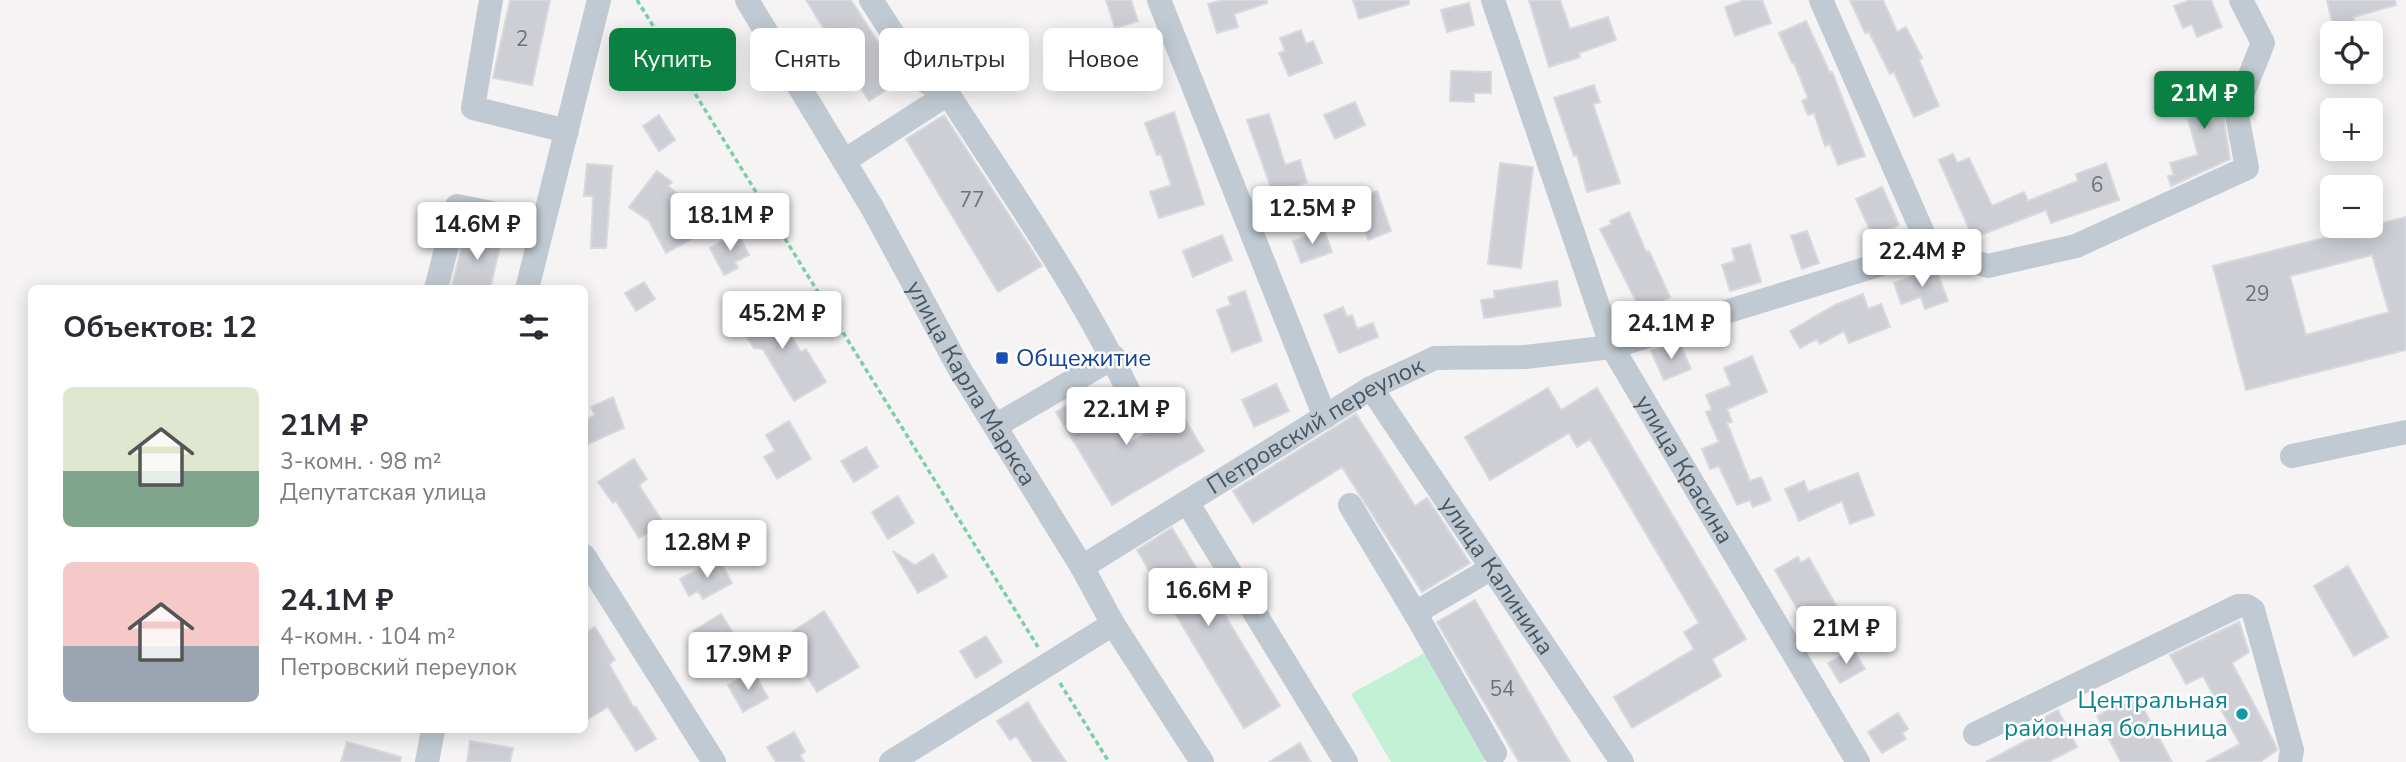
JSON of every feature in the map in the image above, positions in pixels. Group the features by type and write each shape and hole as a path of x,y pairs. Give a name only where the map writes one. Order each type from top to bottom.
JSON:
{"street":[{"path":"491,0 473,108 567,131"},
{"path":"528,285 541,223 599,0"},
{"name":"улица Карла Маркса","path":"747,0 873,209 960,368 1082,567 1113,624 1202,762"},
{"path":"871,0 923,80 948,94 1051,253 1114,358 1138,409"},
{"path":"1159,0 1325,417"},
{"name":"улица Красина","path":"1493,0 1612,347 1858,762"},
{"path":"1821,0 1930,249 1988,266 2076,246 2247,168 2236,110 2263,43 2241,0"},
{"path":"844,161 948,94"},
{"path":"437,285 457,206 541,223"},
{"name":"Петровский переулок","path":"1082,567 1371,388 1435,358 1525,358 1612,347 1930,249"},
{"path":"995,426 1114,358"},
{"name":"улица Калинина","path":"1371,388 1622,762"},
{"path":"2292,456 2406,432"},
{"path":"1187,502 1346,762"},
{"path":"1350,505 1495,753"},
{"path":"588,562 714,762"},
{"path":"1415,613 1492,568"},
{"path":"1975,734 2238,606 2247,606 2253,610 2292,750 2290,762"},
{"path":"891,762 1113,624"},
{"path":"427,762 432,733"}],"path":[{"path":"637,0 1109,762"}],"green space":[{"path":"1426,652 1488,759 1482,762 1391,762 1351,694"}],"building":[{"path":"510,0 550,0 532,85 493,78"},
{"path":"806,0 851,0 879,44 879,91 885,91 869,101 863,91 865,91 865,28 823,28"},
{"path":"1106,0 1131,0 1138,21 1115,28"},
{"path":"1223,0 1267,0 1267,3 1234,14 1238,27 1217,33 1208,4"},
{"path":"1353,0 1409,0 1409,4 1359,19"},
{"path":"1529,0 1560,0 1570,29 1608,17 1616,40 1579,53 1580,57 1549,67"},
{"path":"1745,0 1762,0 1771,23 1735,36 1725,7"},
{"path":"1850,0 1883,0 1897,32 1906,27 1922,58 1919,60 1939,106 1914,117 1894,72 1890,74 1869,32 1865,33"},
{"path":"2190,0 2211,0 2222,27 2197,37 2192,24 2183,28 2174,6"},
{"path":"2327,0 2395,0 2396,5 2353,17 2354,21 2332,21"},
{"path":"1469,3 1474,25 1447,32 1441,10"},
{"path":"1806,21 1830,73 1832,72 1865,156 1838,165 1830,144 1825,146 1814,113 1808,115 1802,101 1808,98 1779,33"},
{"path":"1301,30 1306,44 1313,41 1322,63 1289,76 1279,53 1285,51 1280,38"},
{"path":"1451,71 1491,72 1491,93 1474,93 1474,102 1450,101"},
{"path":"2213,74 2222,108 2230,159 2171,186 2168,176 2174,175 2170,163 2198,155 2188,119 2195,118 2186,81"},
{"path":"1594,85 1600,102 1593,104 1620,183 1587,192 1577,155 1574,156 1554,98"},
{"path":"1355,102 1365,125 1335,139 1324,115"},
{"path":"1174,112 1204,204 1159,218 1150,192 1171,185 1161,154 1157,155 1145,123"},
{"path":"1269,114 1285,165 1300,160 1307,182 1288,188 1291,197 1276,202 1247,120"},
{"path":"659,115 675,140 659,151 643,126"},
{"path":"944,115 1042,266 998,292 906,139"},
{"path":"1953,154 1957,163 1969,158 1992,206 2024,192 2028,201 2078,181 2076,174 2106,163 2119,200 2051,223 2046,210 1973,238 1939,160"},
{"path":"1500,163 1533,167 1521,268 1488,264"},
{"path":"587,164 612,166 606,248 591,248 593,196 584,196"},
{"path":"657,171 672,182 668,186 690,201 696,211 701,208 712,228 666,253 649,221 629,207"},
{"path":"1882,187 1899,225 1873,237 1856,199"},
{"path":"1377,191 1391,231 1368,240 1362,222 1354,225 1346,202"},
{"path":"1629,212 1670,297 1664,300 1670,311 1646,321 1600,229"},
{"path":"2406,217 2406,350 2246,390 2213,266 2323,238 2383,238 2383,223","holes":["2372,255 2389,312 2306,335 2290,276"]},
{"path":"466,230 502,238 491,285 452,285"},
{"path":"1324,230 1332,252 1301,263 1293,241"},
{"path":"1807,231 1819,263 1802,269 1791,236"},
{"path":"738,233 749,255 735,262 738,268 724,275 710,248"},
{"path":"1222,235 1232,260 1193,277 1183,251"},
{"path":"1750,244 1761,282 1730,291 1722,265 1735,261 1732,249"},
{"path":"1936,269 1948,301 1925,309 1921,297 1901,304 1894,283"},
{"path":"1557,281 1561,306 1484,318 1481,300 1495,298 1494,291"},
{"path":"644,282 655,299 636,311 625,293"},
{"path":"1245,291 1262,341 1232,352 1217,310 1231,305 1228,297"},
{"path":"1863,294 1868,309 1881,304 1890,327 1849,343 1844,331 1820,344 1817,339 1800,348 1790,331 1835,305"},
{"path":"770,302 801,352 806,349 826,382 794,401 763,349 754,348 737,322"},
{"path":"1343,307 1347,317 1352,315 1357,329 1373,323 1378,337 1339,353 1324,315"},
{"path":"1679,342 1691,369 1664,380 1651,351"},
{"path":"1752,356 1767,392 1727,409 1732,422 1727,423 1750,481 1761,477 1771,500 1753,507 1750,500 1737,505 1719,466 1710,469 1702,449 1719,442 1706,412 1712,410 1706,395 1731,385 1724,368"},
{"path":"1276,384 1289,411 1254,427 1242,400"},
{"path":"1548,388 1561,410 1597,388 1746,639 1712,659 1721,676 1632,728 1614,697 1694,649 1684,632 1699,623 1590,439 1577,447 1569,433 1490,480 1465,437"},
{"path":"1095,389 1128,444 1181,413 1204,451 1112,505 1056,412"},
{"path":"613,397 624,428 588,444 588,419 595,415 591,407"},
{"path":"1356,414 1415,506 1427,498 1470,563 1422,592 1342,467 1253,523 1233,491"},
{"path":"789,421 811,459 777,479 764,457 775,451 766,435"},
{"path":"866,447 878,467 854,482 841,461"},
{"path":"634,459 647,479 639,485 663,523 639,538 616,501 613,503 598,482"},
{"path":"1858,473 1874,515 1850,524 1842,501 1799,521 1785,489 1804,481 1808,492"},
{"path":"898,496 914,523 888,539 872,512"},
{"path":"1172,528 1280,706 1244,728 1137,550"},
{"path":"893,551 915,565 933,554 947,577 918,593"},
{"path":"1798,557 1801,563 1809,558 1842,616 1811,633 1775,570"},
{"path":"719,559 732,583 703,599 698,591 689,596 680,579"},
{"path":"2348,566 2388,637 2354,656 2314,586"},
{"path":"1475,600 1570,762 1519,762 1445,636 1437,622"},
{"path":"824,611 859,667 817,692 783,638"},
{"path":"721,614 740,644 712,661 693,631"},
{"name":"Центральная районная больница","path":"2239,622 2249,652 2232,663 2277,750 2260,762 2206,762 2240,744 2203,676 2186,684 2170,655"},
{"path":"595,627 615,660 609,664 634,708 636,707 656,739 636,751 608,707 588,719 588,631"},
{"path":"986,636 1002,662 976,678 960,651"},
{"path":"1853,649 1865,669 1840,683 1828,663"},
{"path":"753,671 768,698 743,712 728,685"},
{"name":"Центральная районная больница","path":"2136,695 2172,762 2121,762 2097,716"},
{"path":"1028,702 1066,762 1033,762 1016,736 1010,740 997,721"},
{"name":"Центральная районная больница","path":"2058,710 2077,747 2048,762 1986,762 2039,734 2033,723"},
{"path":"1898,713 1908,729 1902,733 1906,739 1882,753 1868,732"},
{"path":"794,732 805,752 800,755 804,762 776,762 767,747"},
{"path":"470,741 513,748 510,762 467,762"},
{"path":"347,742 401,757 400,762 341,762"},
{"path":"1300,743 1311,762 1269,762"}],"place":[{"name":"Общежитие","path":"1002,358"},
{"name":"Центральная районная больница","path":"2242,714"}]}
